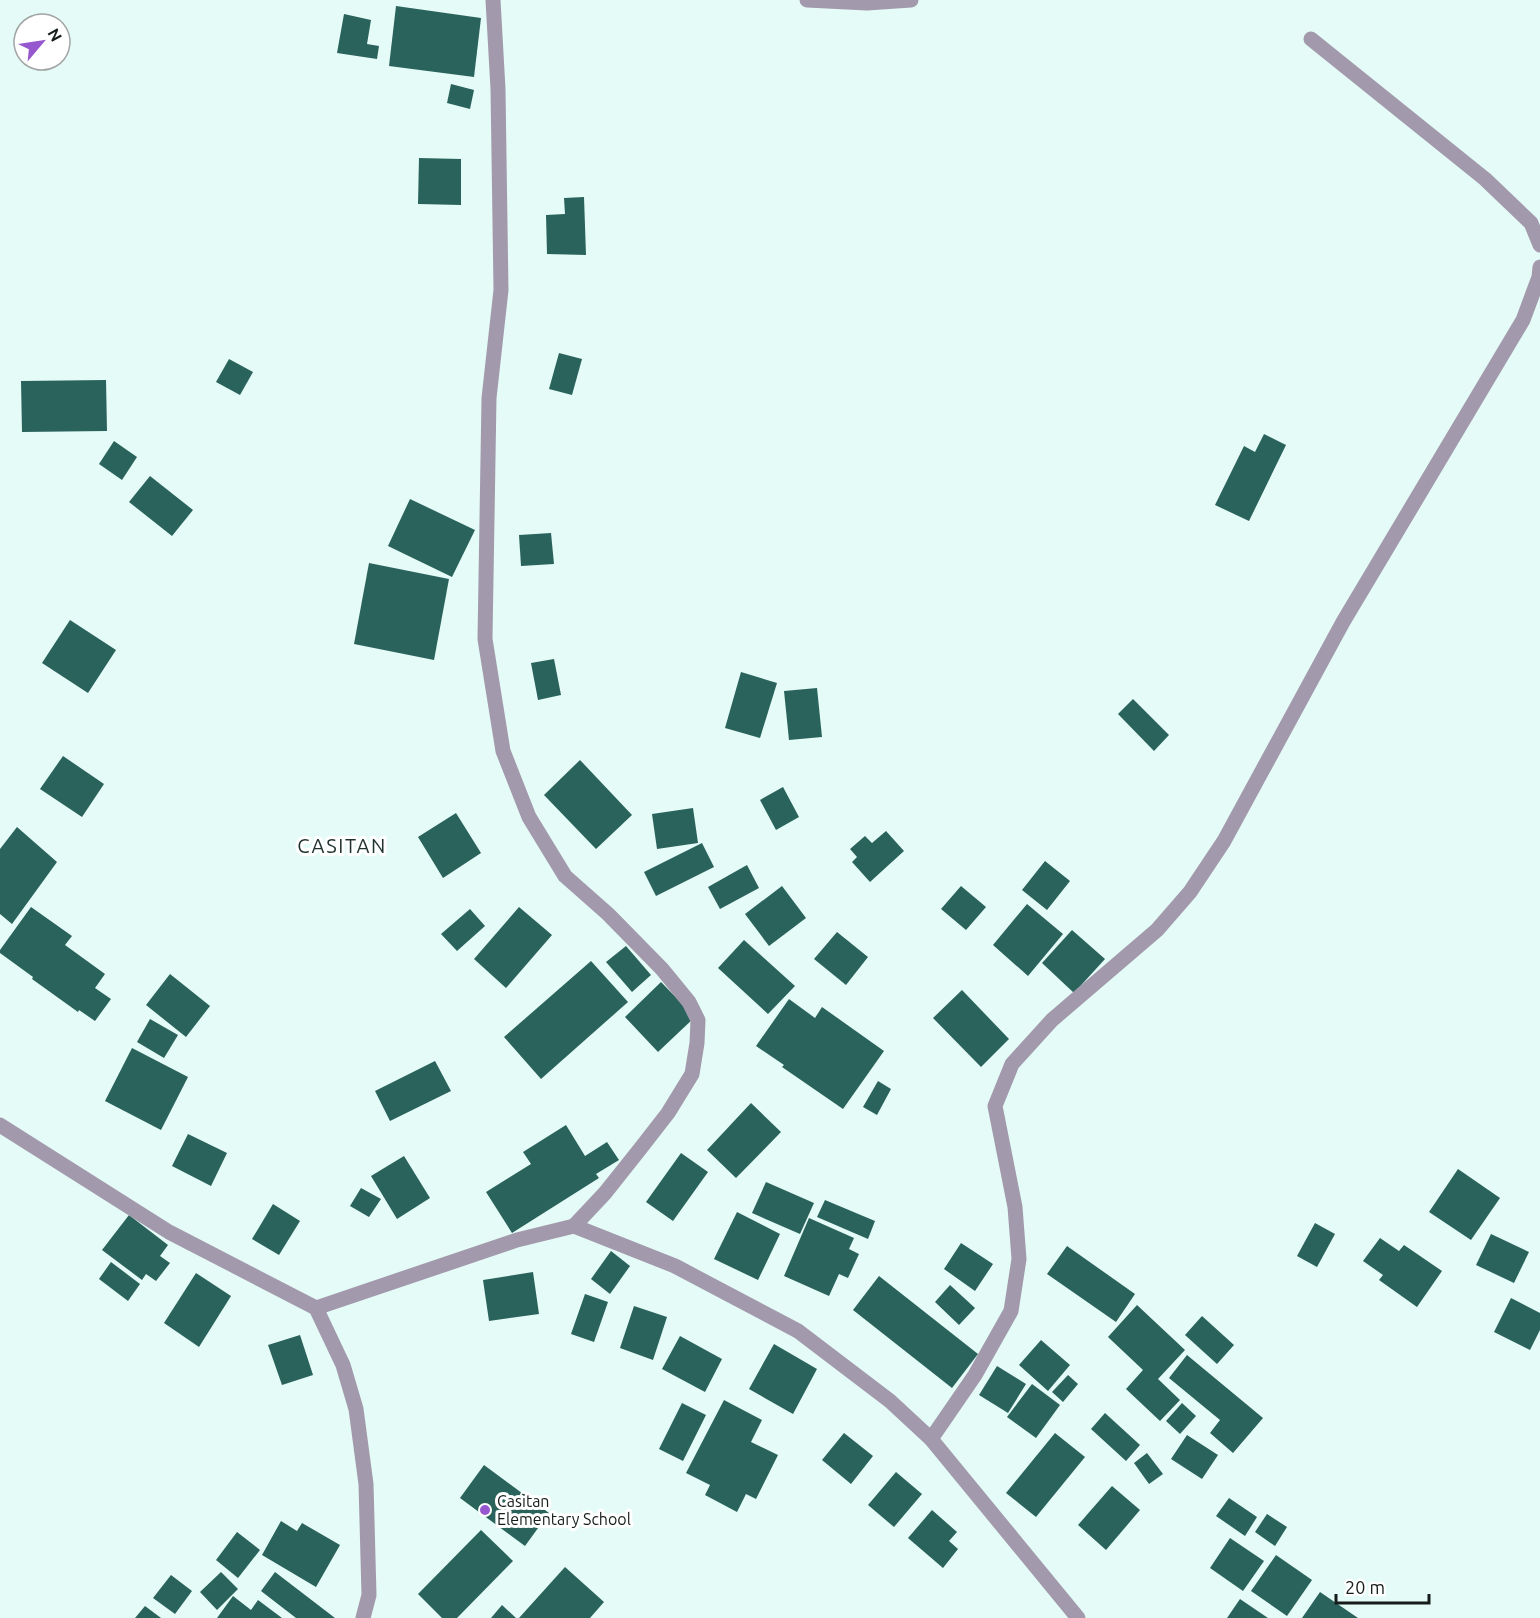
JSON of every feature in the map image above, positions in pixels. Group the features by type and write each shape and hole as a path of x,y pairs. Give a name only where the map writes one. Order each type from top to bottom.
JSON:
{"street":[{"path":"316,1308 516,1240 574,1226 605,1193 668,1113 692,1074 697,1043 698,1020 689,1002 662,969 608,914 565,876 529,817 503,751 485,639 489,398 501,290 498,89 492,0"},
{"path":"807,0 867,3 910,0"},
{"path":"1311,39 1485,179 1531,224 1540,244"},
{"path":"931,1438 975,1375 1011,1311 1019,1259 1015,1207 995,1106 1012,1064 1052,1020 1157,930 1190,892 1224,841 1343,622 1523,320 1540,267"},
{"path":"0,1125 169,1232 316,1308 343,1365 356,1409 366,1484 369,1595 363,1618"},
{"path":"574,1226 675,1266 798,1331 890,1401 931,1438 1078,1618"}],"building":[{"path":"396,6 481,18 474,77 389,66"},
{"path":"344,14 371,20 367,44 379,46 377,59 337,53"},
{"path":"451,84 474,90 470,109 447,103"},
{"path":"419,158 461,159 461,205 418,204"},
{"path":"584,197 586,255 547,254 546,215 565,214 564,198"},
{"path":"559,353 582,359 572,395 549,389"},
{"path":"229,359 253,372 240,395 216,382"},
{"path":"106,380 107,431 22,432 21,381"},
{"path":"1264,434 1286,445 1249,521 1215,505 1244,446 1255,452"},
{"path":"114,441 137,457 122,480 99,464"},
{"path":"150,476 193,510 172,536 129,502"},
{"path":"410,499 475,530 452,577 388,546"},
{"path":"551,533 554,564 521,566 519,535"},
{"path":"369,563 449,579 434,660 354,644"},
{"path":"70,620 116,650 88,693 42,663"},
{"path":"554,659 561,695 538,700 531,663"},
{"path":"741,672 777,683 760,738 725,728"},
{"path":"817,688 822,737 789,740 784,691"},
{"path":"1133,699 1169,735 1154,751 1118,714"},
{"path":"63,756 104,784 82,817 40,789"},
{"path":"580,760 632,815 596,849 544,795"},
{"path":"783,787 799,817 776,830 760,800"},
{"path":"693,808 698,843 657,849 652,814"},
{"path":"456,813 481,853 443,878 418,837"},
{"path":"17,827 57,862 12,924 0,914 0,849"},
{"path":"886,831 904,851 870,882 852,862 857,857 850,849 865,836 872,843"},
{"path":"702,843 714,867 656,896 644,872"},
{"path":"1045,861 1070,881 1047,910 1022,890"},
{"path":"747,865 759,888 720,909 708,887"},
{"path":"782,886 806,918 769,946 745,914"},
{"path":"961,886 986,907 966,930 941,909"},
{"path":"1027,904 1063,934 1028,976 993,945"},
{"path":"31,907 72,936 65,945 105,974 95,988 111,999 95,1021 79,1010 78,1012 0,953"},
{"path":"519,907 552,935 506,988 474,959"},
{"path":"470,909 485,926 457,951 441,934"},
{"path":"1072,930 1105,959 1074,993 1042,963"},
{"path":"837,932 868,957 846,985 814,959"},
{"path":"744,940 795,986 768,1014 718,968"},
{"path":"626,946 651,975 632,992 606,962"},
{"path":"591,961 628,1002 541,1079 504,1037"},
{"path":"170,974 210,1006 186,1037 146,1005"},
{"path":"661,982 695,1017 658,1052 625,1017"},
{"path":"962,990 1009,1039 981,1067 933,1018"},
{"path":"789,999 815,1018 822,1007 884,1051 843,1109 756,1046"},
{"path":"150,1019 178,1035 164,1058 137,1042"},
{"path":"132,1048 188,1077 161,1130 105,1101"},
{"path":"435,1061 451,1091 390,1121 375,1091"},
{"path":"878,1081 891,1089 877,1115 863,1107"},
{"path":"751,1103 781,1132 736,1178 707,1150"},
{"path":"566,1125 585,1156 607,1142 619,1160 596,1174 599,1178 512,1233 486,1192 531,1164 523,1152"},
{"path":"188,1134 227,1153 211,1186 172,1166"},
{"path":"681,1153 708,1172 673,1221 646,1202"},
{"path":"404,1156 430,1198 397,1219 371,1176"},
{"path":"1458,1169 1500,1198 1471,1240 1429,1212"},
{"path":"766,1182 814,1203 800,1234 752,1213"},
{"path":"361,1188 381,1199 369,1217 350,1206"},
{"path":"825,1200 875,1221 868,1239 817,1217"},
{"path":"273,1204 300,1221 279,1255 252,1239"},
{"path":"737,1212 780,1234 758,1280 714,1259"},
{"path":"129,1215 168,1245 160,1256 170,1263 156,1281 146,1274 142,1280 102,1250"},
{"path":"809,1218 854,1238 849,1249 859,1254 848,1278 839,1274 829,1296 784,1276"},
{"path":"1315,1223 1335,1234 1317,1267 1297,1256"},
{"path":"1491,1234 1529,1252 1514,1283 1476,1265"},
{"path":"1380,1238 1399,1251 1404,1245 1442,1271 1417,1307 1379,1280 1383,1275 1363,1261"},
{"path":"961,1243 993,1264 975,1291 944,1269"},
{"path":"1067,1246 1135,1294 1116,1322 1047,1274"},
{"path":"611,1251 630,1266 610,1294 591,1279"},
{"path":"111,1262 140,1284 128,1301 99,1279"},
{"path":"533,1272 539,1314 489,1321 483,1280"},
{"path":"196,1273 231,1296 199,1347 164,1323"},
{"path":"879,1276 978,1354 952,1388 853,1310"},
{"path":"950,1285 975,1308 959,1325 935,1302"},
{"path":"585,1294 608,1302 594,1342 571,1334"},
{"path":"1511,1298 1540,1313 1540,1330 1530,1350 1494,1332"},
{"path":"1137,1305 1185,1350 1158,1379 1180,1400 1160,1421 1126,1389 1143,1370 1108,1337"},
{"path":"634,1306 667,1317 653,1360 620,1348"},
{"path":"1202,1316 1234,1345 1217,1364 1185,1335"},
{"path":"300,1335 313,1375 282,1385 268,1345"},
{"path":"680,1336 722,1359 705,1392 662,1369"},
{"path":"1041,1340 1070,1365 1048,1391 1019,1365"},
{"path":"774,1344 817,1369 793,1414 749,1389"},
{"path":"1187,1355 1263,1418 1233,1453 1210,1433 1220,1420 1169,1378"},
{"path":"997,1366 1026,1384 1008,1413 979,1395"},
{"path":"1068,1375 1078,1384 1063,1402 1052,1392"},
{"path":"1032,1384 1060,1405 1036,1438 1007,1417"},
{"path":"724,1400 762,1420 751,1442 778,1455 756,1499 746,1494 737,1512 705,1495 710,1485 686,1473"},
{"path":"682,1403 706,1415 683,1461 659,1449"},
{"path":"1182,1403 1196,1416 1180,1434 1166,1421"},
{"path":"1105,1413 1140,1445 1126,1461 1091,1429"},
{"path":"844,1433 873,1456 851,1484 822,1460"},
{"path":"1055,1433 1085,1457 1036,1517 1006,1493"},
{"path":"1187,1435 1218,1455 1202,1479 1171,1459"},
{"path":"1147,1453 1163,1474 1149,1484 1134,1463"},
{"path":"484,1465 549,1513 525,1546 460,1498"},
{"path":"896,1472 922,1494 894,1527 868,1505"},
{"path":"1112,1486 1140,1510 1106,1550 1078,1525"},
{"path":"1229,1498 1257,1517 1245,1536 1216,1516"},
{"path":"932,1510 957,1532 949,1541 958,1549 943,1568 908,1538"},
{"path":"1267,1514 1287,1527 1275,1546 1255,1532"},
{"path":"281,1521 297,1531 302,1523 340,1545 316,1587 262,1555"},
{"path":"481,1530 513,1561 457,1618 442,1618 418,1594"},
{"path":"237,1532 260,1550 238,1578 216,1560"},
{"path":"1230,1538 1264,1561 1243,1591 1210,1568"},
{"path":"1276,1555 1312,1580 1287,1616 1251,1591"},
{"path":"565,1567 604,1602 590,1618 519,1618"},
{"path":"221,1572 238,1589 217,1610 200,1592"},
{"path":"275,1572 335,1618 296,1618 261,1591"},
{"path":"171,1575 192,1591 175,1614 153,1598"},
{"path":"1320,1592 1358,1618 1302,1618"},
{"path":"233,1596 251,1610 258,1600 282,1618 217,1618"},
{"path":"1240,1599 1268,1618 1227,1618"},
{"path":"502,1605 516,1618 491,1618"},
{"path":"145,1606 161,1618 135,1618"}],"place":[{"name":"Casitan Elementary School","path":"485,1510"}],"district":[{"name":"CASITAN","path":"342,846"}]}
